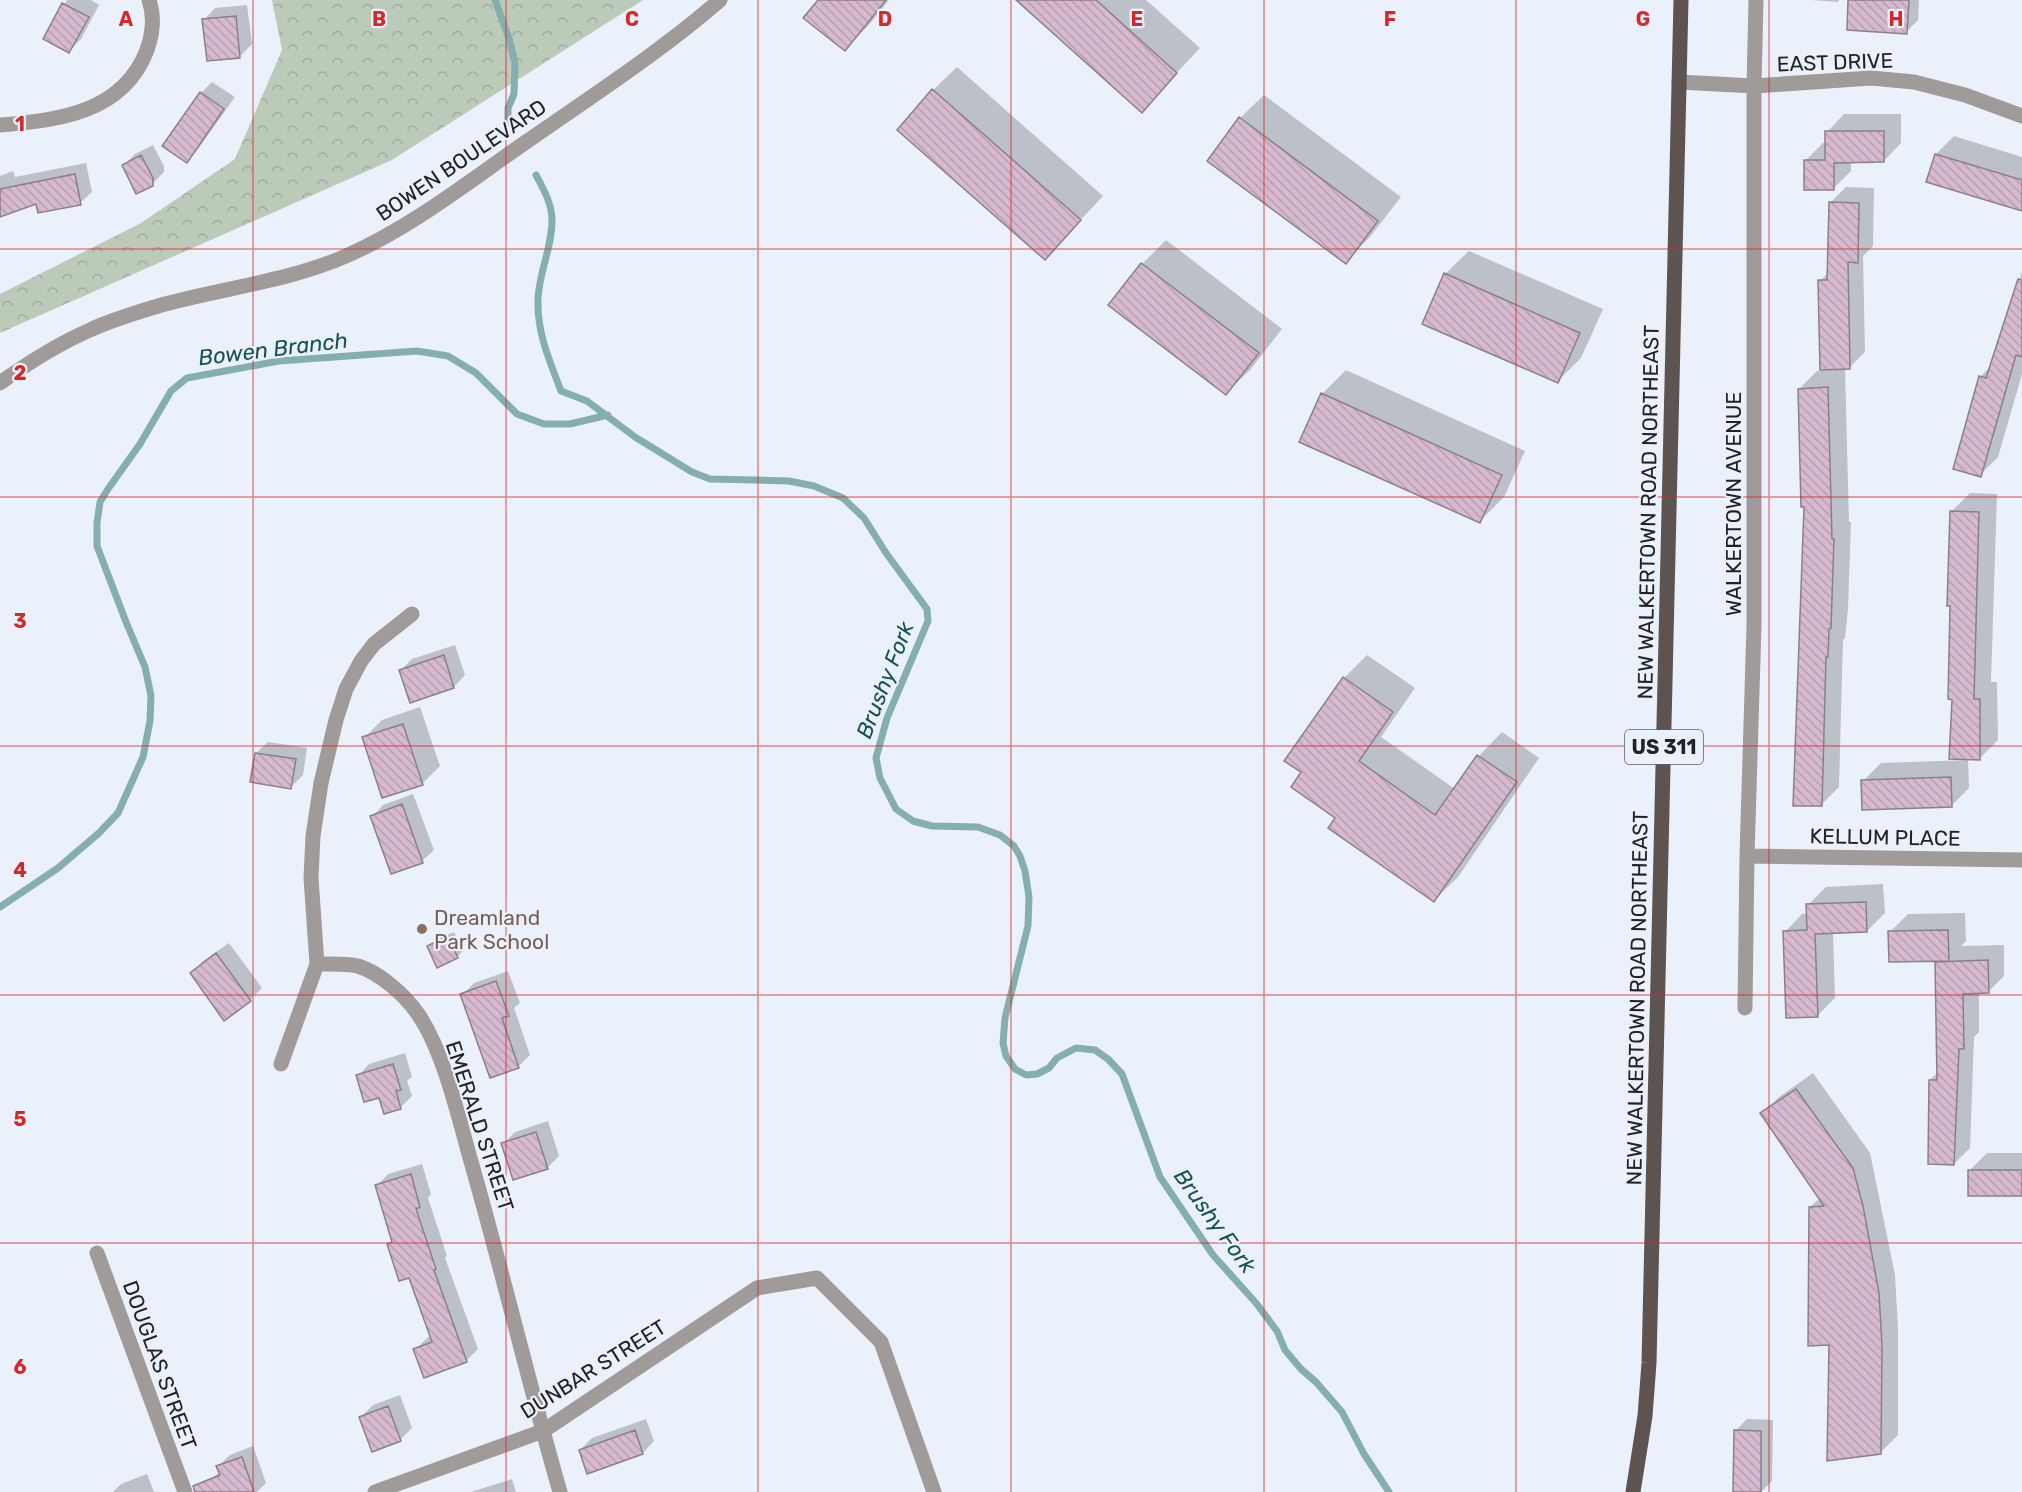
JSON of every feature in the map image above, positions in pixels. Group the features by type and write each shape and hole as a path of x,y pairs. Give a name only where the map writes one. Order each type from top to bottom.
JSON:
{"main road":[{"name":"NEW WALKERTOWN ROAD NORTHEAST","path":"1634,1492 1645,1416 1649,1362 1681,0"}],"street":[{"path":"0,125 35,122 77,114 116,93 131,79 143,60 151,39 152,8 148,0"},
{"name":"BOWEN BOULEVARD","path":"0,383 32,361 90,330 116,320 159,306 319,266 346,256 379,239 437,205 649,56 720,0"},
{"name":"WALKERTOWN AVENUE","path":"1745,1008 1754,626 1756,0"},
{"name":"EAST DRIVE","path":"1679,82 1754,87 1871,78 1914,82 1965,94 2022,116"},
{"path":"281,1064 317,964 311,878 314,836 321,783 336,720 346,690 361,661 374,644 412,614"},
{"name":"KELLUM PLACE","path":"1747,856 2022,860"},
{"name":"EMERALD STREET","path":"317,964 350,964 379,977 405,998 418,1015 433,1043 452,1093 488,1217 560,1492"},
{"name":"DOUGLAS STREET","path":"97,1253 185,1492"},
{"name":"DUNBAR STREET","path":"375,1492 543,1431 757,1287 817,1278 881,1342 934,1492"}],"green space":[{"path":"272,0 643,0 392,160 0,333 0,294 141,223 235,159 282,50"}],"building":[{"path":"818,0 886,0 845,51 803,18"},
{"path":"1016,0 1096,0 1177,73 1142,113"},
{"path":"1848,0 1909,0 1907,34 1847,30"},
{"path":"62,3 89,17 69,53 43,39"},
{"path":"236,16 240,58 207,61 202,19"},
{"path":"932,89 1081,220 1045,260 897,130"},
{"path":"200,92 224,109 187,163 162,146"},
{"path":"1239,117 1378,221 1346,264 1207,161"},
{"path":"1825,131 1884,131 1884,162 1834,163 1834,190 1804,190 1804,160 1825,160"},
{"path":"1935,154 2022,180 2022,211 1926,182"},
{"path":"141,155 153,178 153,186 136,194 122,165"},
{"path":"75,174 81,205 38,213 36,204 0,217 0,189"},
{"path":"1829,202 1859,203 1858,263 1848,262 1850,369 1820,370 1818,280 1827,280"},
{"path":"1141,263 1259,353 1226,395 1108,305"},
{"path":"1444,273 1580,333 1558,383 1422,324"},
{"path":"2018,279 2022,280 2022,357 2016,355 1981,477 1953,469 1979,376 1986,378"},
{"path":"1828,387 1832,539 1834,539 1831,628 1829,629 1828,657 1826,657 1822,806 1793,806 1804,507 1801,507 1798,389"},
{"path":"1321,393 1502,475 1480,523 1299,442"},
{"path":"1950,511 1979,512 1974,699 1980,699 1980,760 1949,759 1952,700 1948,699 1950,606 1947,606"},
{"path":"444,655 454,688 410,703 399,670"},
{"path":"1343,677 1393,712 1359,761 1435,815 1477,755 1517,782 1434,902 1328,828 1335,818 1291,787 1301,772 1284,761"},
{"path":"403,724 423,785 382,798 362,737"},
{"path":"255,753 296,759 291,789 250,782"},
{"path":"1951,777 1952,807 1862,810 1861,780"},
{"path":"402,804 423,863 391,874 370,816"},
{"path":"1866,902 1867,932 1815,934 1818,1017 1786,1018 1783,931 1807,930 1806,904"},
{"path":"1948,930 1949,961 1889,962 1888,931"},
{"path":"448,936 458,958 437,968 427,946"},
{"path":"216,953 251,1001 224,1021 190,973"},
{"path":"1988,960 1989,993 1963,994 1964,1049 1959,1049 1954,1165 1928,1164 1929,1080 1937,1080 1935,962"},
{"path":"496,981 509,1016 502,1018 519,1068 490,1078 460,994"},
{"path":"393,1064 401,1090 396,1091 401,1109 384,1114 379,1098 364,1102 356,1075"},
{"path":"1796,1089 1853,1168 1863,1206 1879,1293 1882,1345 1881,1454 1827,1461 1829,1345 1808,1346 1809,1207 1824,1206 1760,1113"},
{"path":"536,1132 548,1169 513,1180 501,1143"},
{"path":"1968,1170 2022,1170 2022,1196 1968,1196"},
{"path":"411,1174 420,1207 416,1209 436,1269 434,1270 467,1362 424,1378 413,1349 432,1342 409,1278 399,1281 387,1244 392,1242 375,1185"},
{"path":"388,1406 401,1441 372,1452 359,1417"},
{"path":"635,1430 643,1454 587,1474 579,1450"},
{"path":"1734,1430 1761,1431 1761,1492 1733,1492"},
{"path":"242,1457 254,1492 195,1492 193,1486 220,1475 216,1466"}],"waterway":[{"name":"Brushy Fork","path":"495,0 509,38 515,63 514,94 508,108 508,123"},
{"name":"Brushy Fork","path":"536,175 544,190 552,218 550,239 540,281 538,313 545,347 561,391 587,401 635,437 692,472 710,479 789,481 814,486 843,498 864,518 886,553 927,609 928,621 887,718 876,758 880,778 896,809 913,821 932,826 978,827 1000,835 1014,846 1025,871 1029,897 1028,926 1005,1018 1003,1043 1006,1056 1015,1069 1026,1075 1037,1074 1049,1068 1057,1058 1076,1048 1095,1050 1108,1059 1122,1074 1160,1177 1213,1255 1256,1303 1277,1331 1285,1350 1342,1412 1364,1454 1389,1492"},
{"name":"Bowen Branch","path":"0,907 58,868 99,833 118,813 143,757 150,721 151,696 145,667 97,546 97,523 100,502 108,489 140,444 171,391 187,378 279,361 417,351 448,356 476,373 517,414 544,424 570,424 608,415"}],"place":[{"name":"Dreamland Park School","path":"422,929"}]}
